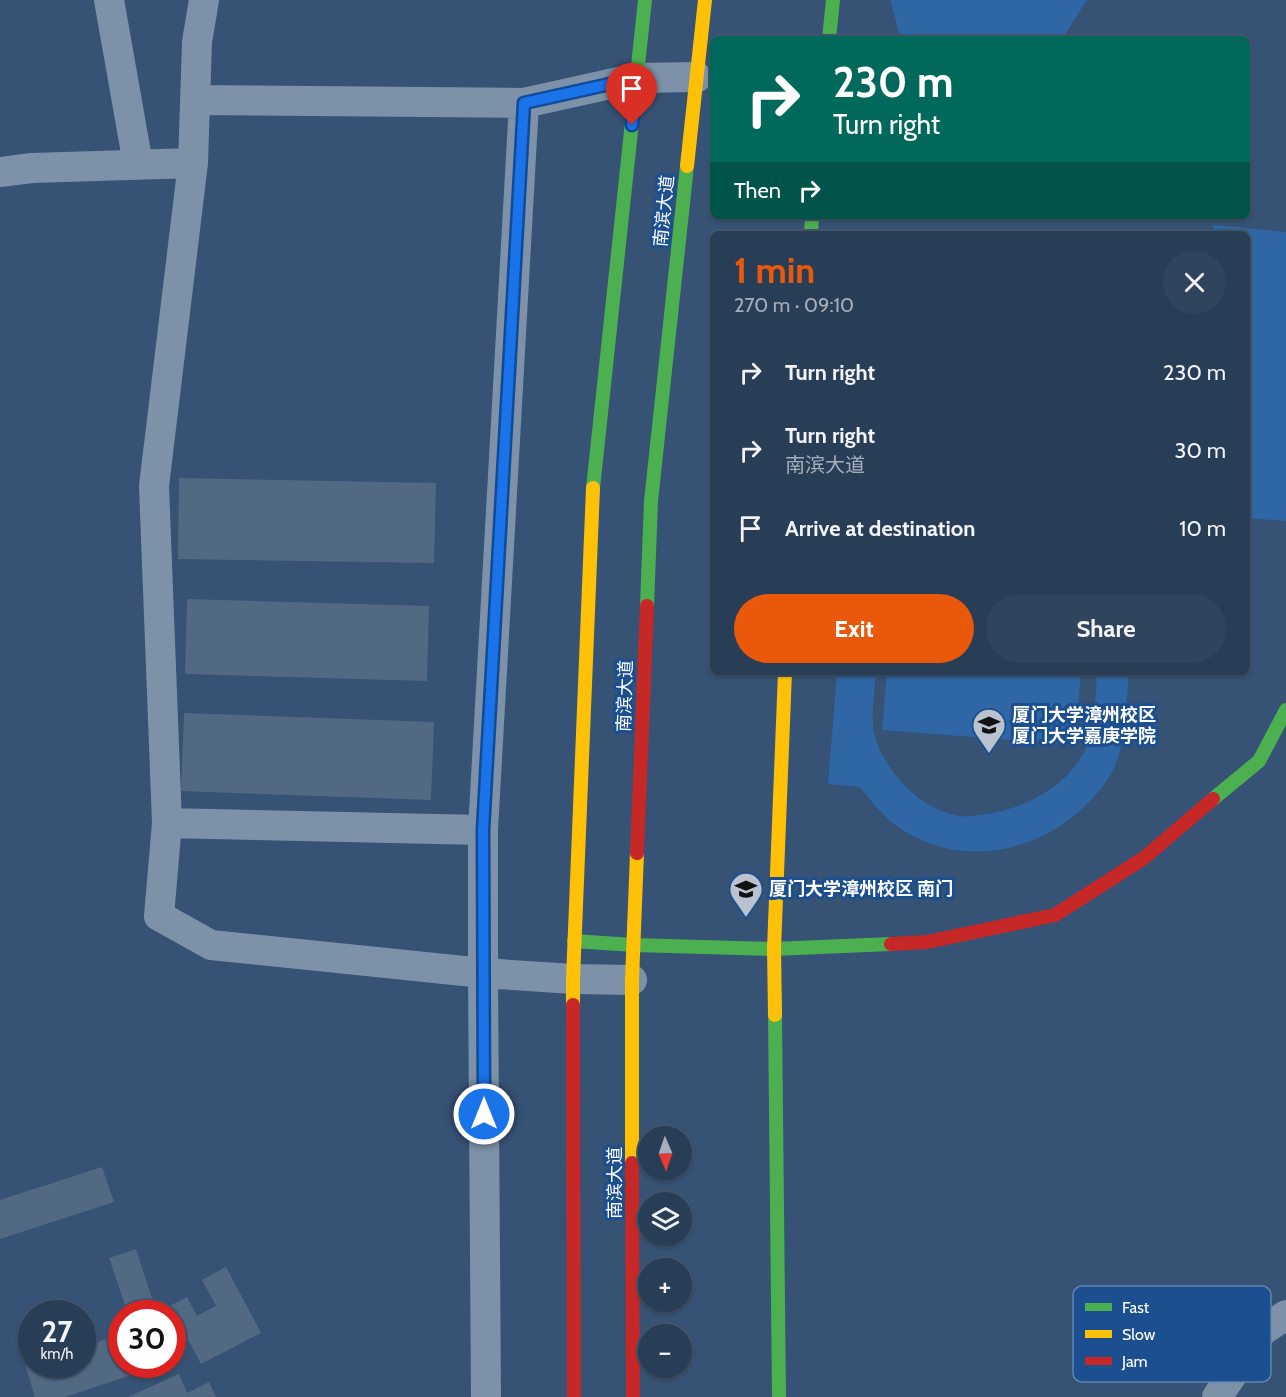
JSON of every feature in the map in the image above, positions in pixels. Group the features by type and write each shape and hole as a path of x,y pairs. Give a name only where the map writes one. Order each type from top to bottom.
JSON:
{"main road":[{"path":"574,1397 573,979 592,497 645,0"},
{"name":"南滨大道","path":"633,1397 632,980 651,501 705,0"},
{"path":"829,36 833,0"},
{"path":"779,1397 774,949 785,675"},
{"path":"574,941 774,949 927,942 1055,915 1144,858 1259,761 1286,710"}],"street":[{"path":"109,0 138,164"},
{"path":"204,0 197,42 193,163 154,486 167,823 159,916 211,945 483,973 632,980"},
{"path":"195,100 524,103 637,78 697,77"},
{"path":"486,1397 483,830 524,103"},
{"path":"0,172 32,168 193,163"},
{"path":"167,823 483,830"},
{"path":"1271,1326 1286,1315"},
{"path":"1217,1397 1227,1382"}],"shaded area":[{"path":"890,0 1087,0 1064,36 900,36"},
{"path":"1214,225 1286,232 1286,521 1250,518 1250,231 1213,231"},
{"path":"837,675 876,675 874,732 881,753 889,766 908,789 920,799 946,813 967,816 1010,809 1055,786 1078,762 1086,748 1092,730 1097,675 1129,675 1121,748 1107,780 1085,806 1065,822 1021,845 972,852 948,849 924,841 895,825 860,787 828,784"},
{"path":"887,675 1081,675 1075,745 882,730"}],"building":[{"path":"179,478 436,483 434,563 178,559"},
{"path":"187,599 429,606 427,681 185,674"},
{"path":"184,713 434,722 431,800 181,791"},
{"path":"102,1167 114,1202 0,1239 0,1200"},
{"path":"136,1249 152,1300 123,1300 109,1258"},
{"path":"226,1267 261,1333 201,1364 186,1336 186,1300 181,1300 187,1297 197,1316 216,1306 202,1280"},
{"path":"108,1339 108,1378 123,1378 65,1397 35,1397 29,1378 96,1378 96,1342"},
{"path":"170,1378 181,1378 187,1393 209,1382 216,1397 128,1397"}],"traffic: fast":[{"path":"593,488 645,0"},
{"path":"829,36 833,0"},
{"path":"647,606 651,501 687,166"},
{"path":"811,231 812,219"},
{"path":"1213,799 1259,761 1286,710"},
{"path":"574,941 774,949 891,944"},
{"path":"775,1015 779,1397"}],"traffic: slow":[{"path":"687,166 705,0"},
{"path":"573,1005 593,488"},
{"path":"775,1015 774,949 785,675"},
{"path":"632,1163 632,980 637,853"}],"traffic: jam":[{"path":"637,853 647,606"},
{"path":"891,944 927,942 1055,915 1144,858 1213,799"},
{"path":"573,1005 574,1397"},
{"path":"632,1163 633,1397"}],"place":[{"name":"厦门大学漳州校区 厦门大学嘉庚学院","path":"989,754"},
{"name":"厦门大学漳州校区 南门","path":"746,918"}],"route":[{"path":"484,1114 483,830 524,103 637,78 632,125"}]}
